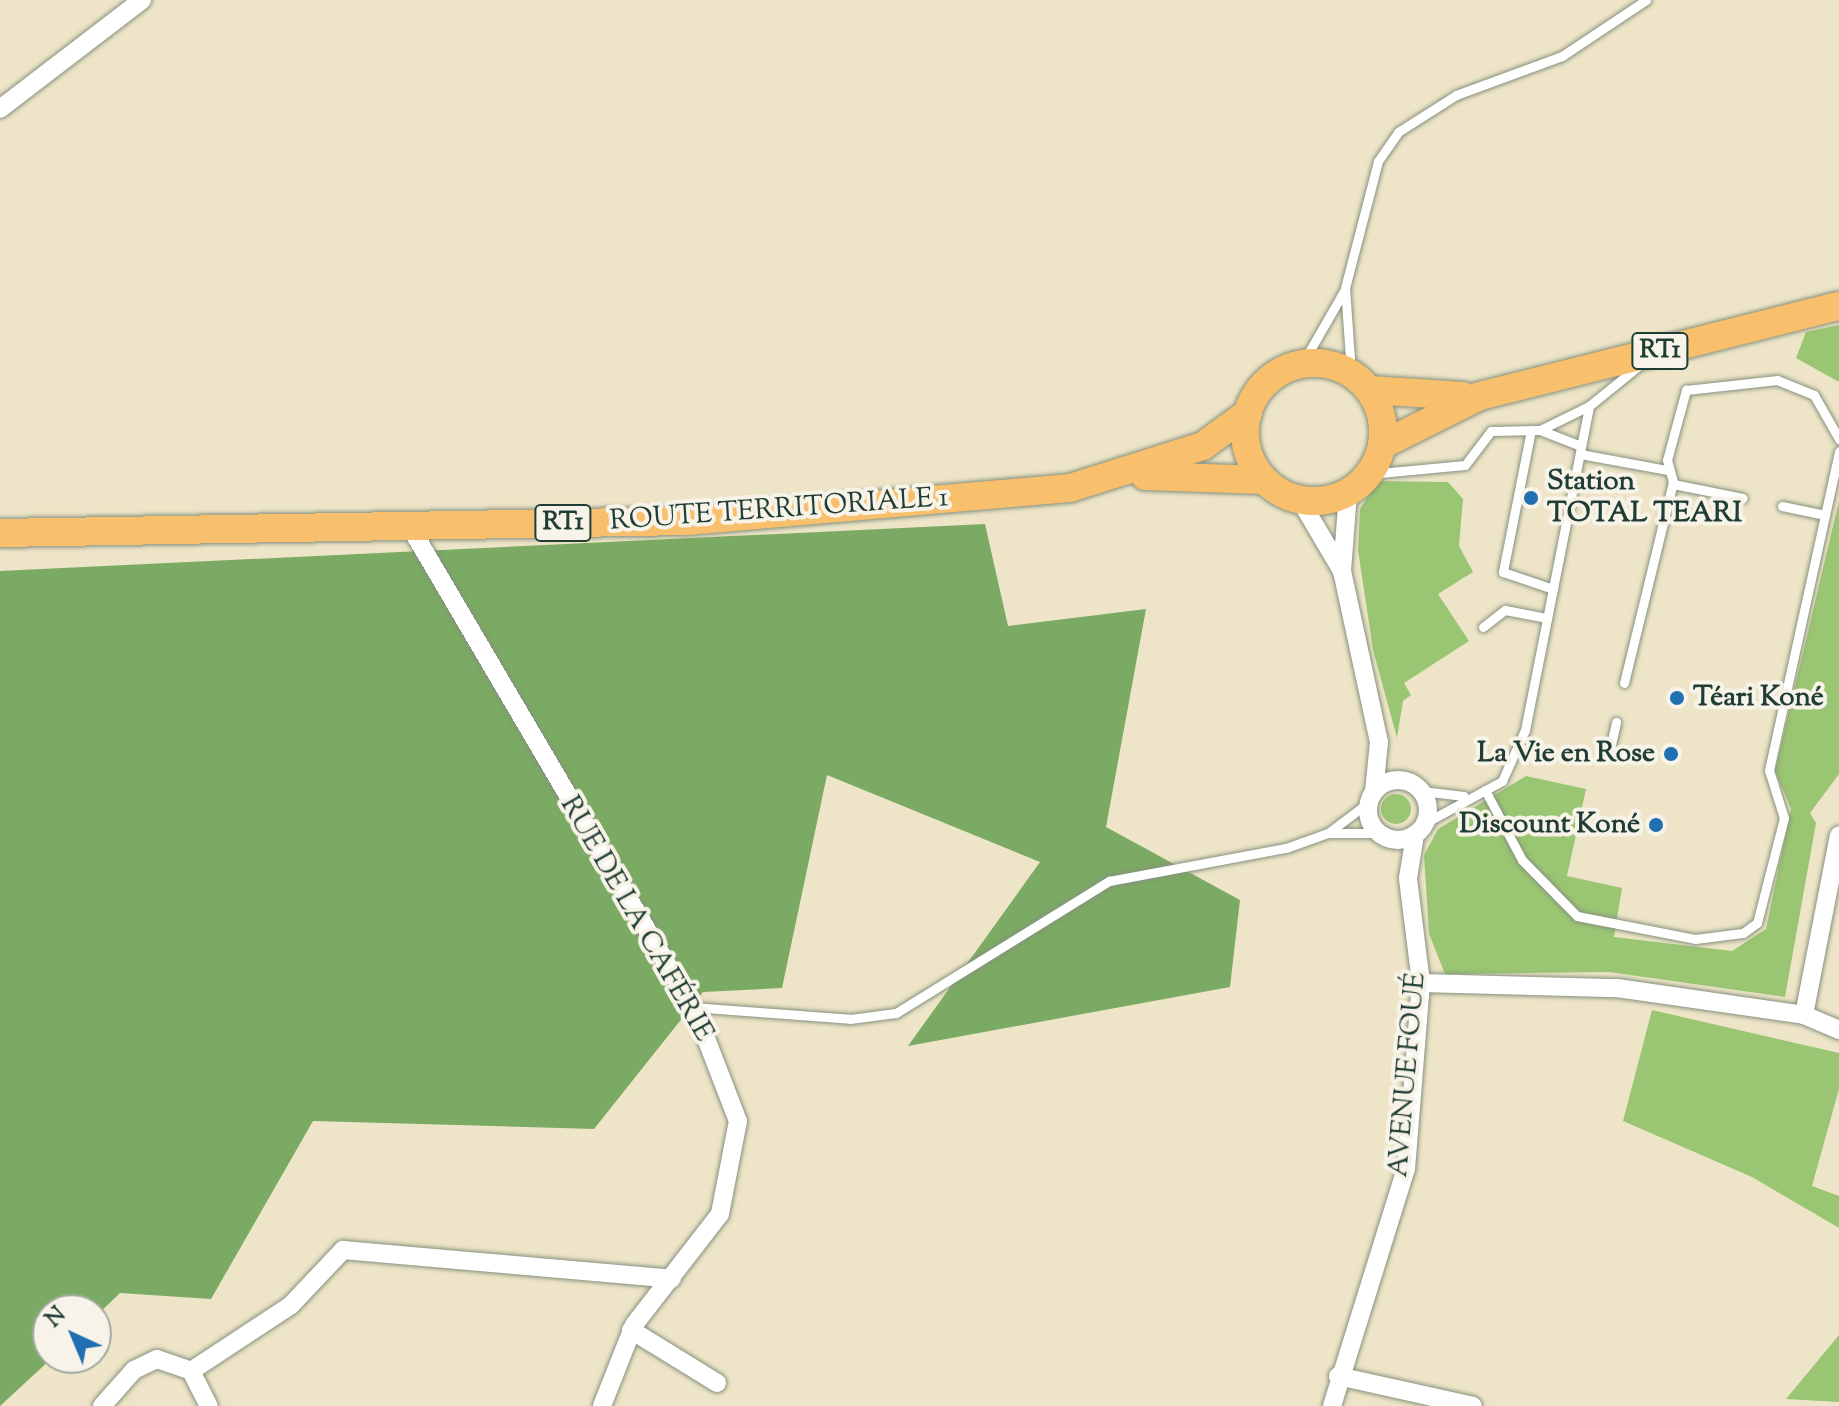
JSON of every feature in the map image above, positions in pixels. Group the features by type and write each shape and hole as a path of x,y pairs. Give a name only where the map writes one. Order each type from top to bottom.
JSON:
{"main road":[{"name":"RT1","path":"1382,445 1480,396 1839,306"},
{"path":"1302,364 1360,381 1382,445 1359,483 1300,500 1264,480 1247,449 1248,413 1268,381 1302,364"},
{"name":"RT1","path":"1360,381 1398,397 1480,396"},
{"name":"ROUTE TERRITORIALE 1","path":"0,533 686,521 1070,488 1124,476 1203,446 1248,413"},
{"name":"ROUTE TERRITORIALE 1","path":"1124,476 1264,480"}],"street":[{"path":"0,109 142,0"},
{"path":"1342,571 1359,483"},
{"path":"1300,500 1342,571 1379,742 1372,797"},
{"name":"RUE DE LA CAFÉRIE","path":"409,525 692,1007 738,1121 720,1214 631,1330 602,1406"},
{"path":"1379,742 1404,780 1422,791"},
{"path":"1372,797 1404,780"},
{"name":"AVENUE FOUÉ","path":"1332,1406 1338,1376 1406,1169 1421,983 1408,878 1420,829 1422,791"},
{"name":"AVENUE FOUÉ","path":"1372,797 1383,836 1408,878"},
{"path":"1383,836 1420,829"},
{"path":"1804,1015 1839,835"},
{"path":"1421,983 1617,988 1804,1015 1839,1030"},
{"path":"191,1371 291,1305 343,1250 672,1279"},
{"path":"631,1330 717,1383"},
{"path":"102,1406 134,1370 157,1359 191,1371 209,1406"},
{"path":"1338,1376 1473,1406"}],"lane":[{"path":"1302,364 1345,288 1378,161 1398,132 1456,95 1562,56 1646,0"},
{"path":"1345,288 1360,381"},
{"path":"1359,483 1465,465 1491,431 1536,430 1589,406 1655,352"},
{"path":"1624,683 1673,484 1667,470 1683,396 1707,383 1777,380 1814,395 1839,439"},
{"path":"1420,829 1464,796 1502,781 1525,730 1589,406"},
{"path":"1536,430 1581,450 1667,470"},
{"path":"1536,430 1503,572 1553,589"},
{"path":"1485,790 1522,860 1577,916 1695,939 1718,939 1757,923 1784,818 1769,770 1839,452"},
{"path":"1673,484 1743,498"},
{"path":"1782,506 1825,515"},
{"path":"1483,627 1505,610 1547,618"},
{"path":"1609,753 1616,722"},
{"path":"1422,791 1464,796"},
{"path":"1328,833 1372,797"},
{"path":"692,1007 850,1019 896,1013 1109,881 1328,833 1383,836"}],"green space":[{"path":"1839,325 1839,382 1796,358 1806,332"},
{"path":"1377,481 1448,482 1463,499 1459,546 1473,572 1438,594 1469,641 1404,683 1411,695 1403,701 1397,738 1373,650 1358,550 1360,509"},
{"path":"1839,501 1839,774 1810,813 1816,823 1785,997 1609,972 1445,974 1429,934 1424,855 1438,829 1526,776 1586,789 1567,876 1622,888 1614,937 1732,951 1766,929 1791,809 1775,771"},
{"path":"985,524 1008,626 1146,609 1106,827 1240,900 1230,987 908,1046 1040,862 827,775 782,988 703,992 594,1129 313,1121 211,1299 120,1293 112,1301 112,1294 32,1294 32,1374 35,1374 0,1406 0,571"},
{"path":"1396,794 1402,795 1410,803 1410,815 1402,823 1396,824 1390,823 1382,815 1381,809 1382,803 1390,795"},
{"path":"1652,1010 1839,1053 1839,1089 1812,1186 1839,1196 1839,1228 1752,1177 1623,1121"},
{"path":"1839,1335 1839,1402 1786,1399"}],"place":[{"name":"Station TOTAL TEARI","path":"1531,498"},
{"name":"Téari Koné","path":"1677,698"},
{"name":"La Vie en Rose","path":"1671,754"},
{"name":"Discount Koné","path":"1656,825"}]}
